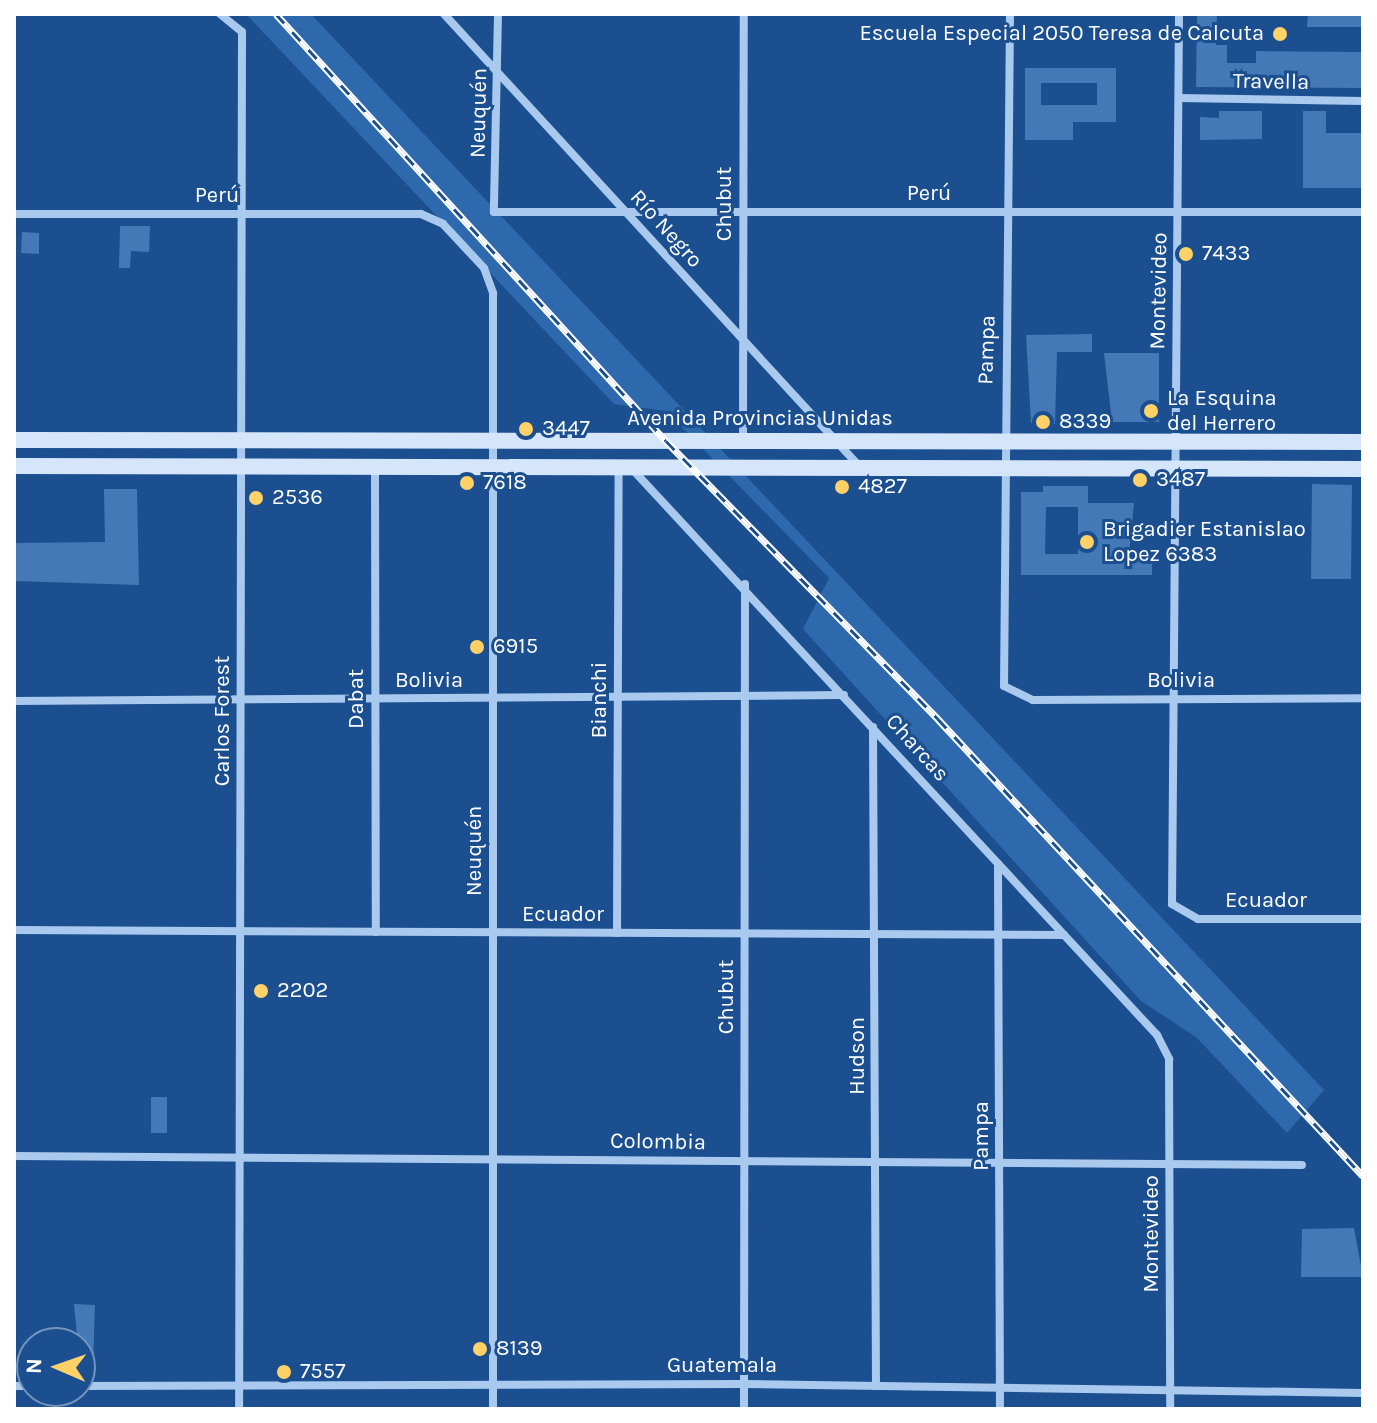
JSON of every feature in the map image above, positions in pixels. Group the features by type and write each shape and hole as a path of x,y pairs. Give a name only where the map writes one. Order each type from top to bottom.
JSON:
{"main road":[{"name":"Avenida Provincias Unidas","path":"14,440 1363,442"},
{"path":"14,466 1363,469"}],"street":[{"name":"Carlos Forest","path":"220,14 242,32 239,1409"},
{"name":"Río Negro","path":"444,14 860,468"},
{"name":"Neuquén","path":"494,212 498,14"},
{"name":"Chubut","path":"743,442 744,14"},
{"name":"Pampa","path":"1004,686 1002,442 1010,212 1010,14"},
{"name":"Montevideo","path":"1172,904 1179,14"},
{"name":"Travella","path":"1179,98 1363,101"},
{"name":"Perú","path":"494,212 1363,212"},
{"name":"Perú","path":"14,214 421,214 443,224 484,268 493,293"},
{"name":"Neuquén","path":"493,293 493,1409"},
{"name":"Dabat","path":"375,467 376,932"},
{"name":"Charcas","path":"625,467 745,584 1157,1035 1169,1059"},
{"name":"Bianchi","path":"617,933 618,697 625,467"},
{"name":"Chubut","path":"744,1409 745,584"},
{"name":"Bolivia","path":"1004,686 1033,700 1363,698"},
{"name":"Bolivia","path":"14,701 844,695"},
{"name":"Hudson","path":"873,727 876,1386"},
{"name":"Pampa","path":"998,863 1001,935 1000,1409"},
{"name":"Ecuador","path":"1172,904 1198,919 1363,919"},
{"name":"Ecuador","path":"14,930 241,928 493,933 1064,935"},
{"name":"Montevideo","path":"1169,1059 1170,1409"},
{"name":"Colombia","path":"14,1156 1302,1165"},
{"name":"Guatemala","path":"96,1386 744,1384 1363,1393"}],"shaded area":[{"path":"246,14 311,14 1324,1090 1287,1133 1196,1037 1141,1001 803,629 829,578 666,411 614,404"}],"building":[{"path":"1197,14 1217,14 1216,45 1227,45 1227,63 1256,63 1256,51 1363,52 1363,88 1196,87"},
{"path":"1308,14 1363,14 1363,27 1307,27"},
{"path":"1025,68 1116,68 1116,122 1073,122 1073,140 1025,140","holes":["1041,83 1097,83 1097,105 1041,105"]},
{"path":"1219,111 1262,111 1262,139 1200,140 1200,117 1219,118"},
{"path":"1303,111 1326,111 1326,133 1363,133 1363,188 1303,188"},
{"path":"120,226 150,226 149,252 131,251 130,268 119,268"},
{"path":"22,232 39,233 39,254 21,253"},
{"path":"1092,334 1092,352 1057,352 1055,424 1031,423 1026,335"},
{"path":"1104,353 1159,353 1159,422 1112,422"},
{"path":"1312,484 1352,485 1351,579 1311,579"},
{"name":"Brigadier Estanislao Lopez 6383","path":"1043,486 1088,486 1088,503 1134,503 1129,556 1152,556 1152,575 1021,575 1021,492 1043,492","holes":["1046,507 1078,507 1078,554 1045,554"]},
{"path":"104,489 137,489 139,585 14,581 14,543 105,542"},
{"path":"151,1097 167,1097 167,1133 151,1133"},
{"path":"1354,1228 1363,1277 1301,1277 1302,1229"},
{"path":"74,1304 95,1305 94,1327 76,1327"}],"railway":[{"path":"276,14 666,441 938,719 1363,1176"}],"place":[{"name":"Escuela Especial 2050 Teresa de Calcuta","path":"1280,34"},
{"name":"7433","path":"1186,254"},
{"name":"La Esquina del Herrero","path":"1151,411"},
{"name":"8339","path":"1043,422"},
{"name":"3447","path":"526,429"},
{"name":"3487","path":"1140,480"},
{"name":"7618","path":"467,483"},
{"name":"4827","path":"842,487"},
{"name":"2536","path":"256,498"},
{"name":"Brigadier Estanislao Lopez 6383","path":"1087,542"},
{"name":"6915","path":"477,647"},
{"name":"2202","path":"261,991"},
{"name":"8139","path":"480,1349"},
{"name":"7557","path":"284,1372"}]}
